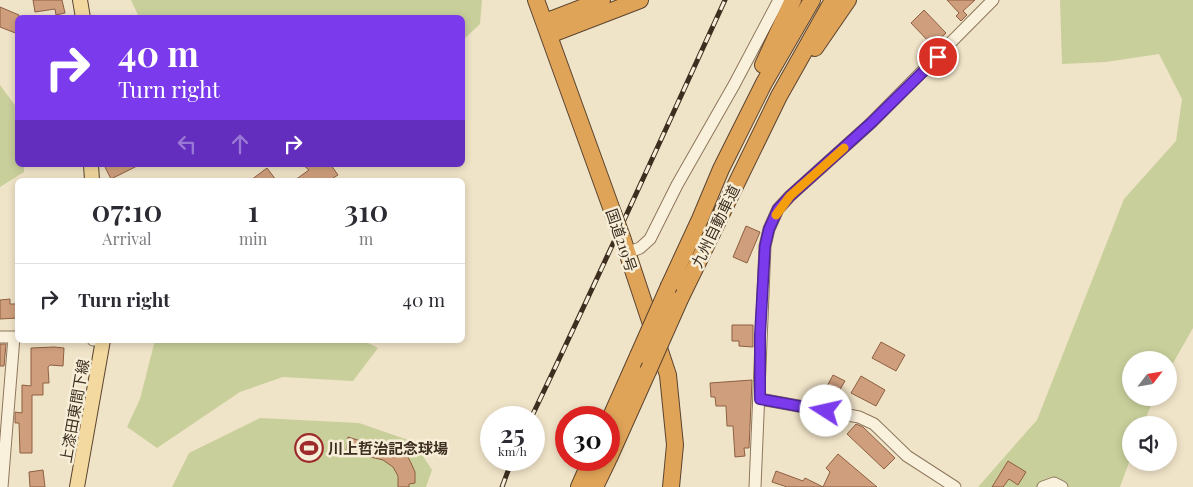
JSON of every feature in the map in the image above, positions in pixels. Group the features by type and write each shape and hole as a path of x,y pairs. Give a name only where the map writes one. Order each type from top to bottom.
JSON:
{"highway":[{"name":"国道219号","path":"536,0 625,247 668,375 675,445 671,487"},
{"path":"547,29 602,0"},
{"path":"547,29 640,0"},
{"path":"721,169 756,80 793,0"},
{"name":"九州自動車道","path":"616,406 721,169 764,83 812,0"},
{"name":"九州自動車道","path":"620,433 680,299 779,96 833,0"},
{"path":"779,96 848,0"},
{"path":"579,487 586,471"},
{"name":"九州自動車道","path":"595,487 602,471"}],"main road":[{"path":"80,0 82,15"},
{"name":"上漆田東間下線","path":"77,487 102,343"}],"street":[{"path":"625,247 640,248 650,239 677,185 734,85 778,0"},
{"path":"755,487 765,246 769,229 778,209 871,123 993,0"},
{"path":"0,337 15,337"},
{"path":"2,487 15,343"},
{"path":"760,399 859,417 874,424 907,456 955,487"},
{"path":"1043,487 1054,483 1062,487"}],"green space":[{"path":"131,0 482,0 480,24 465,38 465,15 138,15"},
{"path":"1060,0 1193,0 1193,328 1178,354 1178,351 1122,351 1122,406 1151,406 1147,416 1122,416 1122,471 1126,471 1120,487 978,487 1037,420 1124,199 1176,141 1182,99 1159,54 1106,62 1062,64"},
{"path":"0,85 15,105 15,167 24,167 24,172 0,187"},
{"path":"154,343 368,343 378,348 353,381 283,377 240,392 157,448 127,427 140,399"},
{"name":"川上哲治記念球場","path":"260,418 359,423 414,442 432,470 426,487 172,487 189,453"}],"building":[{"path":"33,0 62,0 65,13 56,15 55,9 35,12"},
{"path":"947,0 975,0 963,11 967,15 961,21 956,16 959,13"},
{"path":"0,7 19,15 15,15 15,33 0,27"},
{"path":"924,10 946,33 933,46 911,23"},
{"path":"105,167 135,167 113,178 110,178"},
{"path":"305,167 332,167 338,175 333,178 298,178 309,170"},
{"path":"267,168 274,178 254,178"},
{"path":"746,226 760,232 747,263 733,257"},
{"path":"10,299 10,304 15,304 15,318 0,319 0,300"},
{"path":"732,325 753,325 753,347 739,346 739,341 732,341"},
{"path":"881,342 905,355 896,371 872,358"},
{"path":"0,344 6,344 4,366 0,366"},
{"path":"31,348 64,348 63,366 50,365 48,367 49,383 43,383 43,395 32,395 32,453 20,453 19,423 15,423 15,412 22,413 22,385 31,386"},
{"path":"833,375 845,381 835,398 824,392"},
{"path":"861,376 885,390 876,406 851,393"},
{"path":"752,380 749,448 744,448 745,456 735,457 733,426 727,426 726,406 716,406 715,397 711,397 710,383"},
{"path":"856,424 863,427 895,458 884,469 847,434"},
{"path":"348,437 389,450 393,443 407,455 415,472 415,483 409,484 409,487 398,487 398,476 393,467 383,460 346,451"},
{"path":"838,454 877,487 823,487 830,472 826,468"},
{"path":"1008,461 1026,472 1018,485 1009,479 1003,487 992,487"},
{"path":"43,470 45,487 30,487 29,472"},
{"path":"776,471 803,481 805,478 823,487 787,487 772,482"}],"railway":[{"path":"537,406 725,0"},
{"path":"502,487 508,471"}],"slow traffic":[{"path":"776,215 778,209 790,196 844,148"}],"place":[{"name":"川上哲治記念球場","path":"309,448"}],"route":[{"path":"826,411 760,399 760,335 765,246 769,229 778,209 790,196 871,123 938,57"}]}
